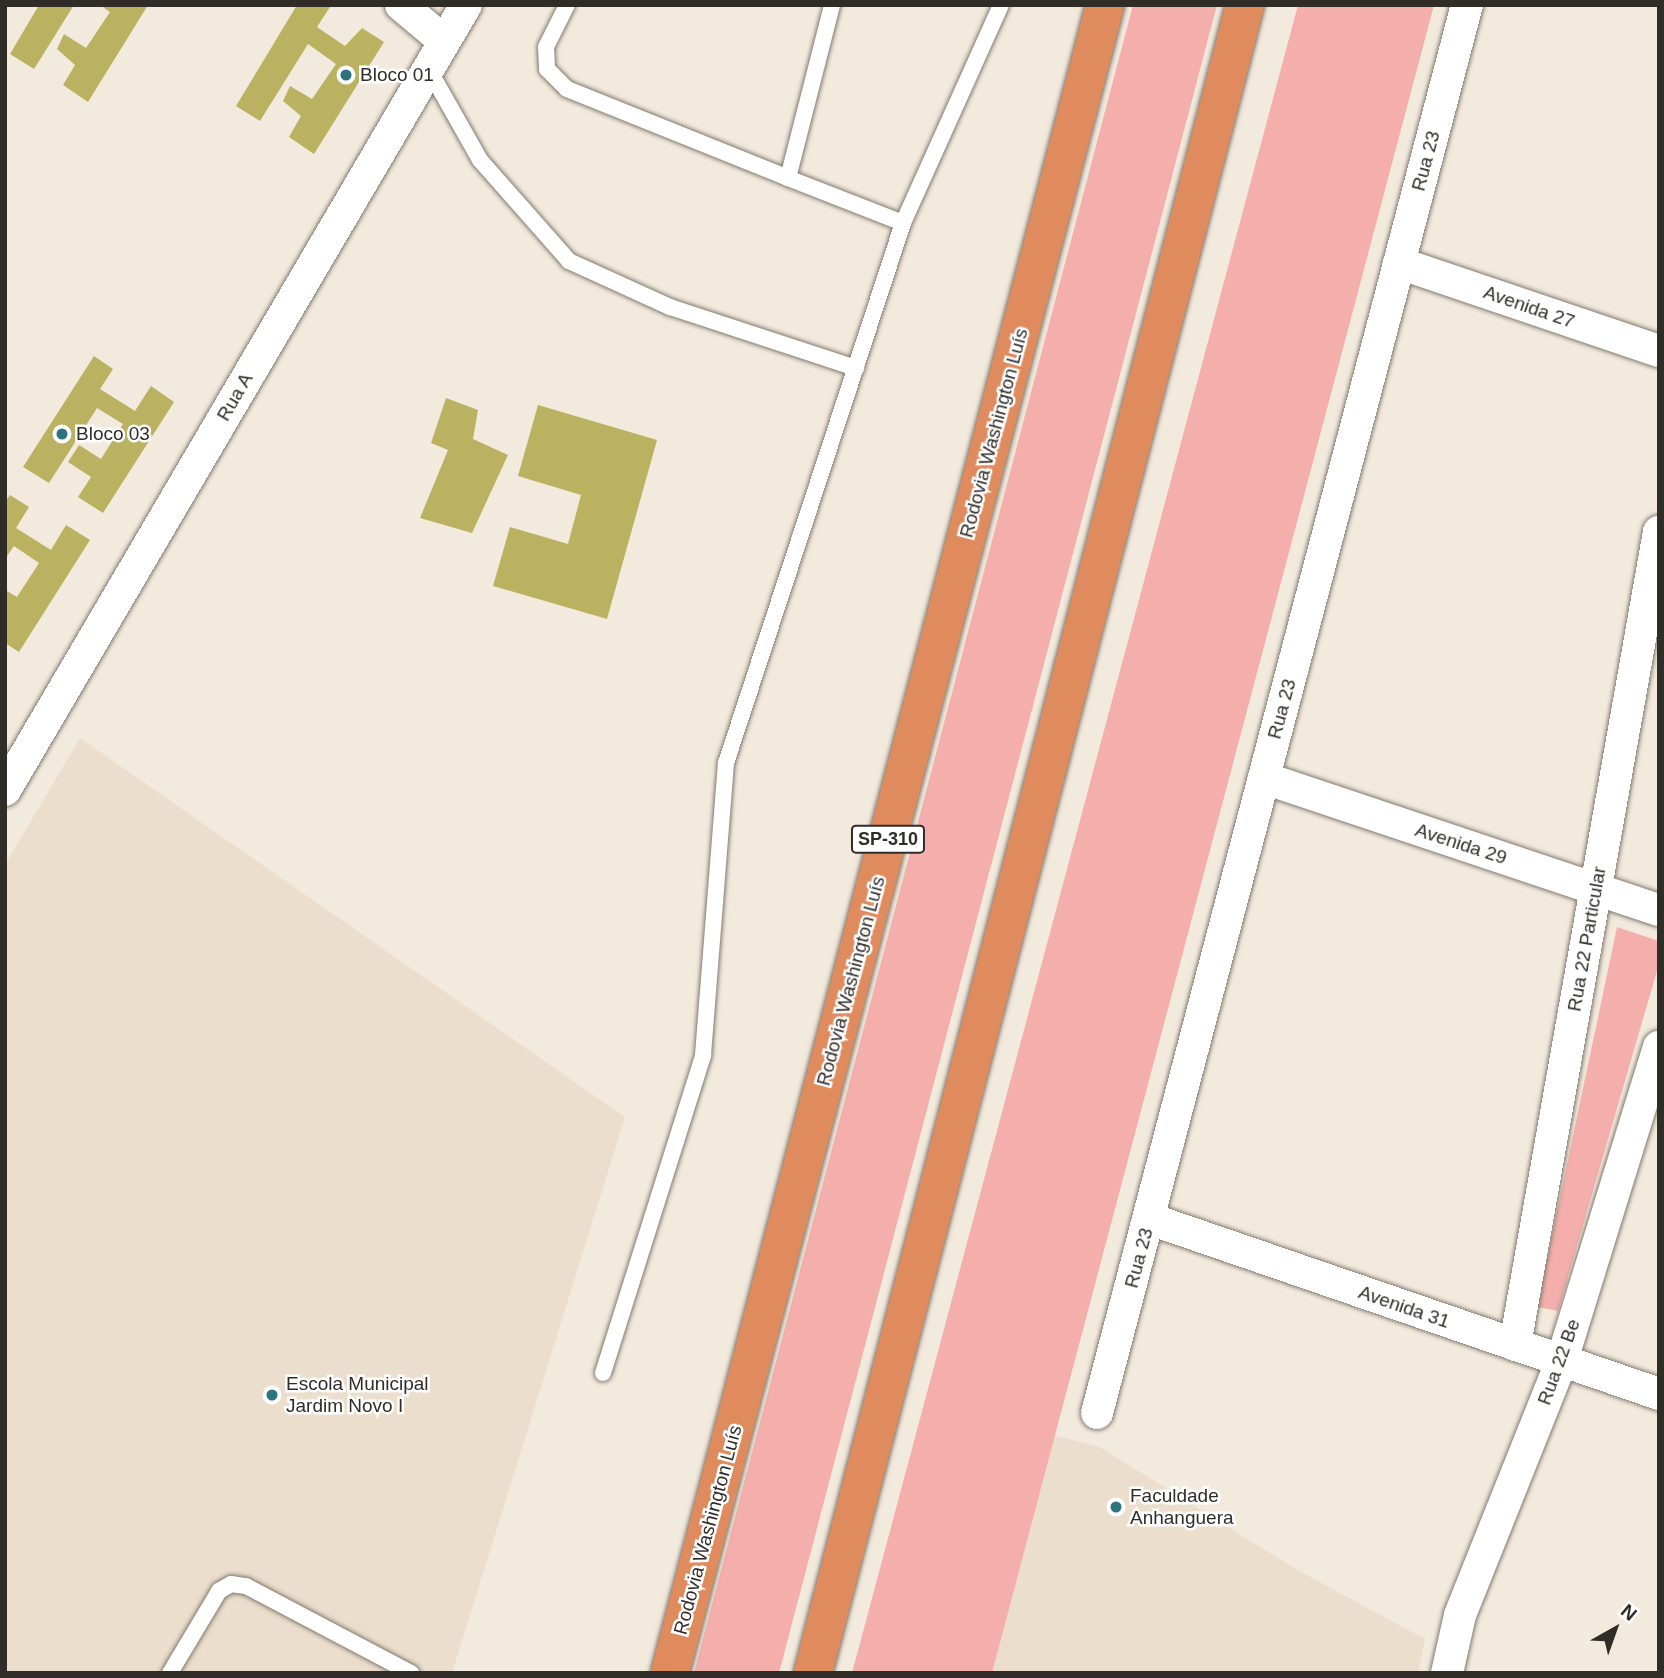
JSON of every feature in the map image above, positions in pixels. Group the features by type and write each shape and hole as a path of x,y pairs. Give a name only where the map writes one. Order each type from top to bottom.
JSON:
{"highway":[{"name":"Rodovia Washington Luís","path":"670,1673 1105,5"},
{"path":"813,1673 1245,5"}],"street":[{"path":"401,5 436,55"},
{"name":"Rua A","path":"5,790 466,5"},
{"name":"Rua 23","path":"1097,1413 1467,5"},
{"name":"Avenida 27","path":"1399,263 1659,351"},
{"name":"Rua 22 Particular","path":"1515,1345 1659,532"},
{"name":"Avenida 29","path":"1264,778 1659,910"},
{"name":"Rua 22 Be","path":"1447,1673 1460,1615 1562,1360 1659,1047"},
{"name":"Avenida 31","path":"1150,1219 1659,1394"}],"lane":[{"path":"568,5 546,47 547,69 567,89 903,223"},
{"path":"788,178 832,5"},
{"path":"603,1373 703,1055 726,763 903,223 1001,5"},
{"path":"436,55 480,160 569,261 670,307 856,368"},
{"path":"170,1673 219,1591 231,1584 246,1586 411,1673"}],"shaded area":[{"path":"1133,5 1217,5 779,1673 694,1673"},
{"path":"1298,5 1434,5 992,1673 852,1673"},
{"name":"Escola Municipal Jardim Novo I","path":"80,738 625,1117 452,1673 5,1673 5,865"},
{"path":"1617,927 1659,941 1659,964 1558,1311 1537,1307"},
{"name":"Faculdade Anhanguera","path":"1053,1435 1100,1447 1294,1568 1425,1639 1418,1673 992,1673"}],"building":[{"path":"39,5 74,5 34,69 10,54"},
{"path":"100,5 148,5 88,102 63,85 75,65 57,49 64,34 86,48 110,12"},
{"name":"Bloco 01","path":"297,5 330,7 317,27 345,46 362,28 384,42 314,154 289,137 301,116 283,101 290,86 312,99 336,64 308,44 260,121 236,106"},
{"name":"Bloco 03","path":"94,356 113,369 100,389 135,411 151,386 174,402 103,513 78,497 91,477 68,462 79,445 101,459 123,424 97,408 49,483 23,467"},
{"path":"446,398 478,410 473,439 508,455 472,533 420,518 448,450 431,443"},
{"path":"538,405 657,440 607,619 493,586 510,527 568,544 581,495 518,476"},
{"path":"10,495 29,507 16,528 51,550 66,525 90,540 19,652 5,643 5,590 17,597 39,563 14,546 5,559 5,502"}],"place":[{"name":"Bloco 01","path":"346,75"},
{"name":"Bloco 03","path":"62,434"},
{"name":"Escola Municipal Jardim Novo I","path":"272,1395"},
{"name":"Faculdade Anhanguera","path":"1116,1507"}]}
